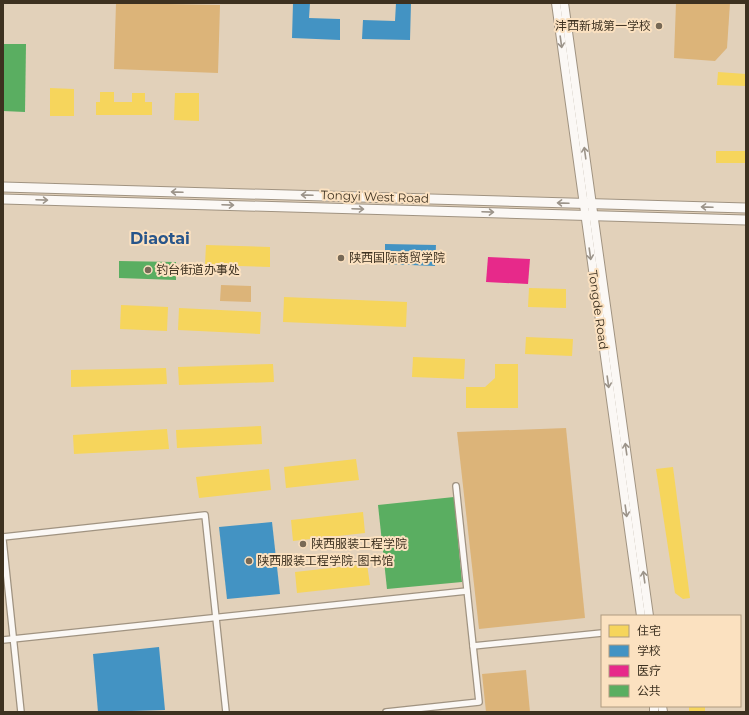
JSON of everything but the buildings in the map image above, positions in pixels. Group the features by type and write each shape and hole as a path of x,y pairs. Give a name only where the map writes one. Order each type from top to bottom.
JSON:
{"main road":[{"name":"Tongyi West Road","path":"3,186 746,208"},
{"name":"Tongyi West Road","path":"3,199 746,220"}],"street":[{"name":"Tongde Road","path":"556,3 588,204"},
{"name":"Tongde Road","path":"564,3 589,215 641,615"},
{"name":"Tongde Road","path":"589,215 649,615"},
{"path":"386,712 479,702 456,486"},
{"path":"3,537 205,515 226,712"},
{"path":"3,540 21,712"},
{"path":"3,640 467,591"},
{"path":"473,646 601,633"}],"shaded area":[{"path":"116,3 220,5 218,73 114,69"},
{"path":"676,3 730,3 727,48 715,61 674,58"},
{"path":"221,285 251,286 251,302 220,301"},
{"path":"566,428 585,618 479,629 457,432"},
{"path":"526,670 530,712 486,712 482,674"}],"place":[{"name":"沣西新城第一学校","path":"659,26"},
{"name":"陕西国际商贸学院","path":"341,258"},
{"name":"钓台街道办事处","path":"148,270"},
{"name":"陕西服装工程学院","path":"303,544"},
{"name":"陕西服装工程学院-图书馆","path":"249,561"}],"district":[{"name":"Diaotai","path":"160,238"}]}
